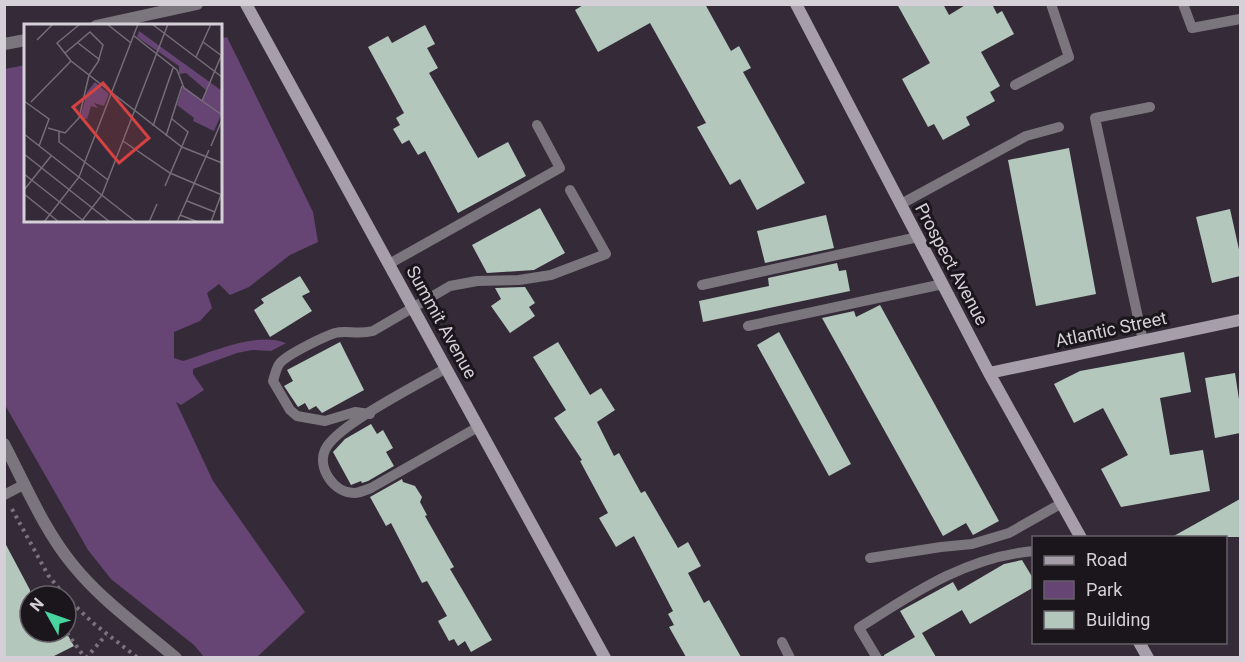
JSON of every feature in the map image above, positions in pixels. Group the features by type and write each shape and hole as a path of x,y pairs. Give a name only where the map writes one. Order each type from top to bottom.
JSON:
{"street":[{"path":"105,24 198,4"},
{"name":"Summit Avenue","path":"246,4 605,657"},
{"name":"Prospect Avenue","path":"796,4 989,373 1078,536"},
{"path":"4,44 24,40"},
{"name":"Atlantic Street","path":"989,373 1240,320"},
{"path":"4,444 48,529 72,564 97,592 176,657"},
{"path":"1140,644 1148,657"}],"lane":[{"path":"1015,85 1069,57 1051,4"},
{"path":"1183,4 1192,28 1240,19"},
{"path":"1143,341 1095,118 1150,106"},
{"path":"389,264 560,168 537,125"},
{"path":"901,204 1026,136 1059,127"},
{"path":"370,414 361,411 326,421 297,416 290,410 273,381 275,372 280,363 292,354 336,333 362,334 373,331 450,286 477,281 519,280 550,275 606,254 570,190"},
{"path":"702,285 918,237"},
{"path":"748,326 943,284"},
{"path":"446,368 340,433 324,452 324,465 330,480 338,488 355,494 371,488 478,427"},
{"path":"4,495 25,484"},
{"path":"870,558 972,544 1009,533 1062,503"},
{"path":"877,657 859,628 963,567 1008,553 1032,551"},
{"path":"782,642 790,657"}],"path":[{"path":"10,506 48,575 56,584"},
{"path":"78,608 106,635 138,657"},
{"path":"75,644 85,657 106,635"}],"green space":[{"path":"227,37 313,212 318,242 290,255 249,287 230,295 219,284 207,293 212,308 200,321 174,332 174,358 183,361 248,341 262,339 286,343 271,351 252,350 237,353 193,369 193,374 204,390 181,405 176,402 213,481 305,612 256,658 204,657 194,645 111,579 88,550 5,405 5,69 24,65 24,222 222,222 222,38"}],"building":[{"path":"585,4 705,4 731,51 739,46 751,68 743,72 805,183 757,210 740,179 730,185 697,127 706,123 650,23 598,52 575,10"},
{"path":"897,4 943,4 949,15 967,4 992,4 997,14 1002,11 1014,34 981,52 1000,86 990,92 995,101 966,117 970,125 943,140 934,124 928,127 902,79 930,63"},
{"path":"425,25 435,44 427,48 438,68 429,73 478,158 508,142 526,176 458,213 425,151 418,155 409,140 402,144 393,129 400,125 396,118 404,113 368,47 388,36 392,43"},
{"path":"1069,148 1096,294 1036,306 1008,160"},
{"path":"540,208 565,253 534,270 487,273 472,245"},
{"path":"1230,209 1240,254 1240,276 1212,283 1196,217"},
{"path":"826,215 834,248 765,263 757,231"},
{"path":"837,263 839,271 846,270 850,291 703,322 699,301 769,286 768,278"},
{"path":"300,276 310,292 302,296 312,311 270,337 254,310 264,303 261,299"},
{"path":"525,287 535,303 529,307 535,316 510,333 491,306 501,299 495,288"},
{"path":"880,305 999,521 973,535 966,523 943,536 822,318 854,311 856,317"},
{"path":"779,332 851,464 829,476 757,345"},
{"path":"340,342 364,390 322,413 316,406 309,410 305,403 298,407 284,386 293,381 287,370"},
{"path":"558,342 590,395 601,388 615,410 597,422 614,456 619,453 641,493 645,491 678,548 688,542 701,566 688,573 704,603 709,600 741,657 686,657 669,627 674,625 668,614 673,611 634,536 616,547 599,518 608,513 580,461 582,460 554,418 566,410 533,357"},
{"path":"1184,352 1191,392 1160,398 1170,455 1203,450 1210,491 1121,507 1101,469 1128,455 1103,408 1074,423 1054,384 1080,371"},
{"path":"1235,373 1240,406 1240,433 1215,438 1205,378"},
{"path":"371,424 377,434 383,430 393,448 386,452 394,466 368,481 351,485 333,452 345,439"},
{"path":"402,479 403,482 415,486 422,497 420,502 427,515 425,516 454,567 450,569 492,640 471,652 465,641 458,646 454,639 449,641 438,621 447,616 427,581 422,583 391,523 386,526 370,497"},
{"path":"1240,499 1240,537 1174,536"},
{"path":"4,541 27,584 18,584 18,644 73,644 74,646 52,657 4,657"},
{"path":"1022,560 1032,577 1032,588 970,624 962,610 922,633 936,657 884,657 915,637 900,611 953,582 958,591 1004,564"}]}
